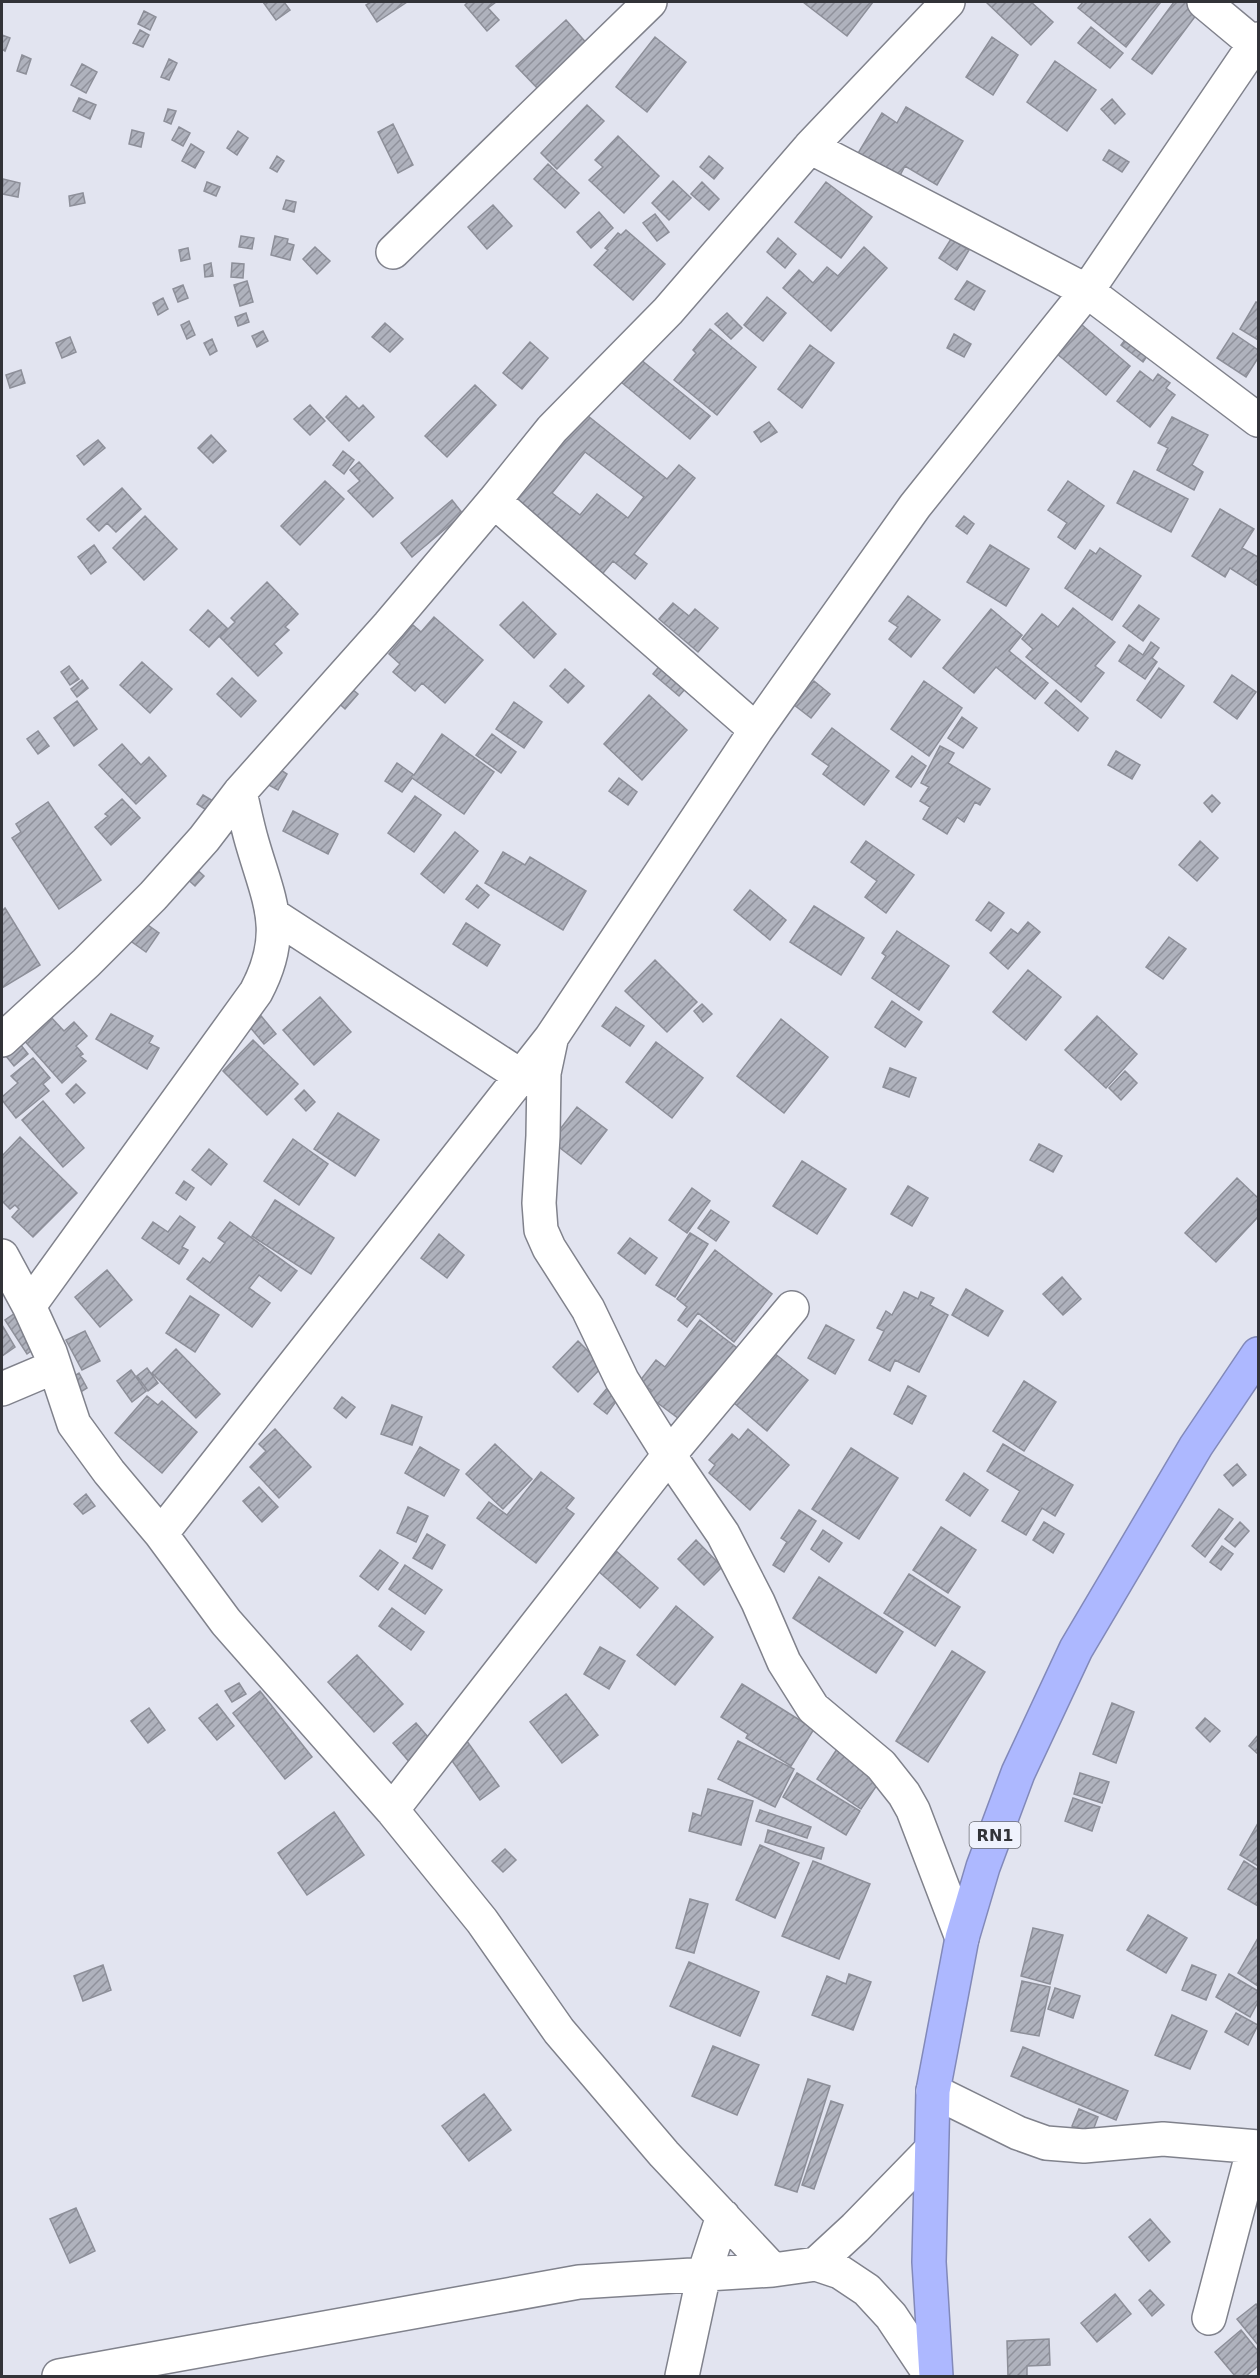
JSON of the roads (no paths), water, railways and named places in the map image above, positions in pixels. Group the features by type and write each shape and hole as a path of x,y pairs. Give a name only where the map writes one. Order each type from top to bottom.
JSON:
{"highway":[{"name":"RN1","path":"936,2376 928,2262 933,2091 962,1938 983,1867 1018,1773 1076,1650 1196,1446 1258,1354"}],"street":[{"path":"393,252 650,2"},
{"path":"2,1040 86,963 153,896 204,839 240,792 389,625 552,429 668,311 810,147 948,2"},
{"path":"161,1534 533,1074 551,1038 756,730 915,506 1087,291 1257,43 1204,2"},
{"path":"810,147 1087,291 1258,420"},
{"path":"494,501 756,730"},
{"path":"29,1306 256,992 268,969 273,944 273,915 240,792"},
{"path":"273,915 533,1074 543,1136 539,1203 541,1230 549,1248 588,1309 622,1380 669,1455 723,1534 758,1602 784,1662 813,1708 881,1765 904,1794 962,1938"},
{"path":"2,1256 50,1352 74,1424 109,1472 161,1534 226,1622 392,1810 482,1921 559,2031 664,2154 773,2270"},
{"path":"392,1810 669,1455 792,1308"},
{"path":"2,1389 54,1368"},
{"path":"933,2091 1017,2133 1046,2143 1084,2146 1162,2139 1256,2147 1209,2318"},
{"path":"816,2264 855,2228 930,2151"},
{"path":"682,2376 704,2274 723,2216"},
{"path":"59,2376 579,2283 773,2270 816,2264 840,2272 867,2290 891,2316 931,2376"}]}
